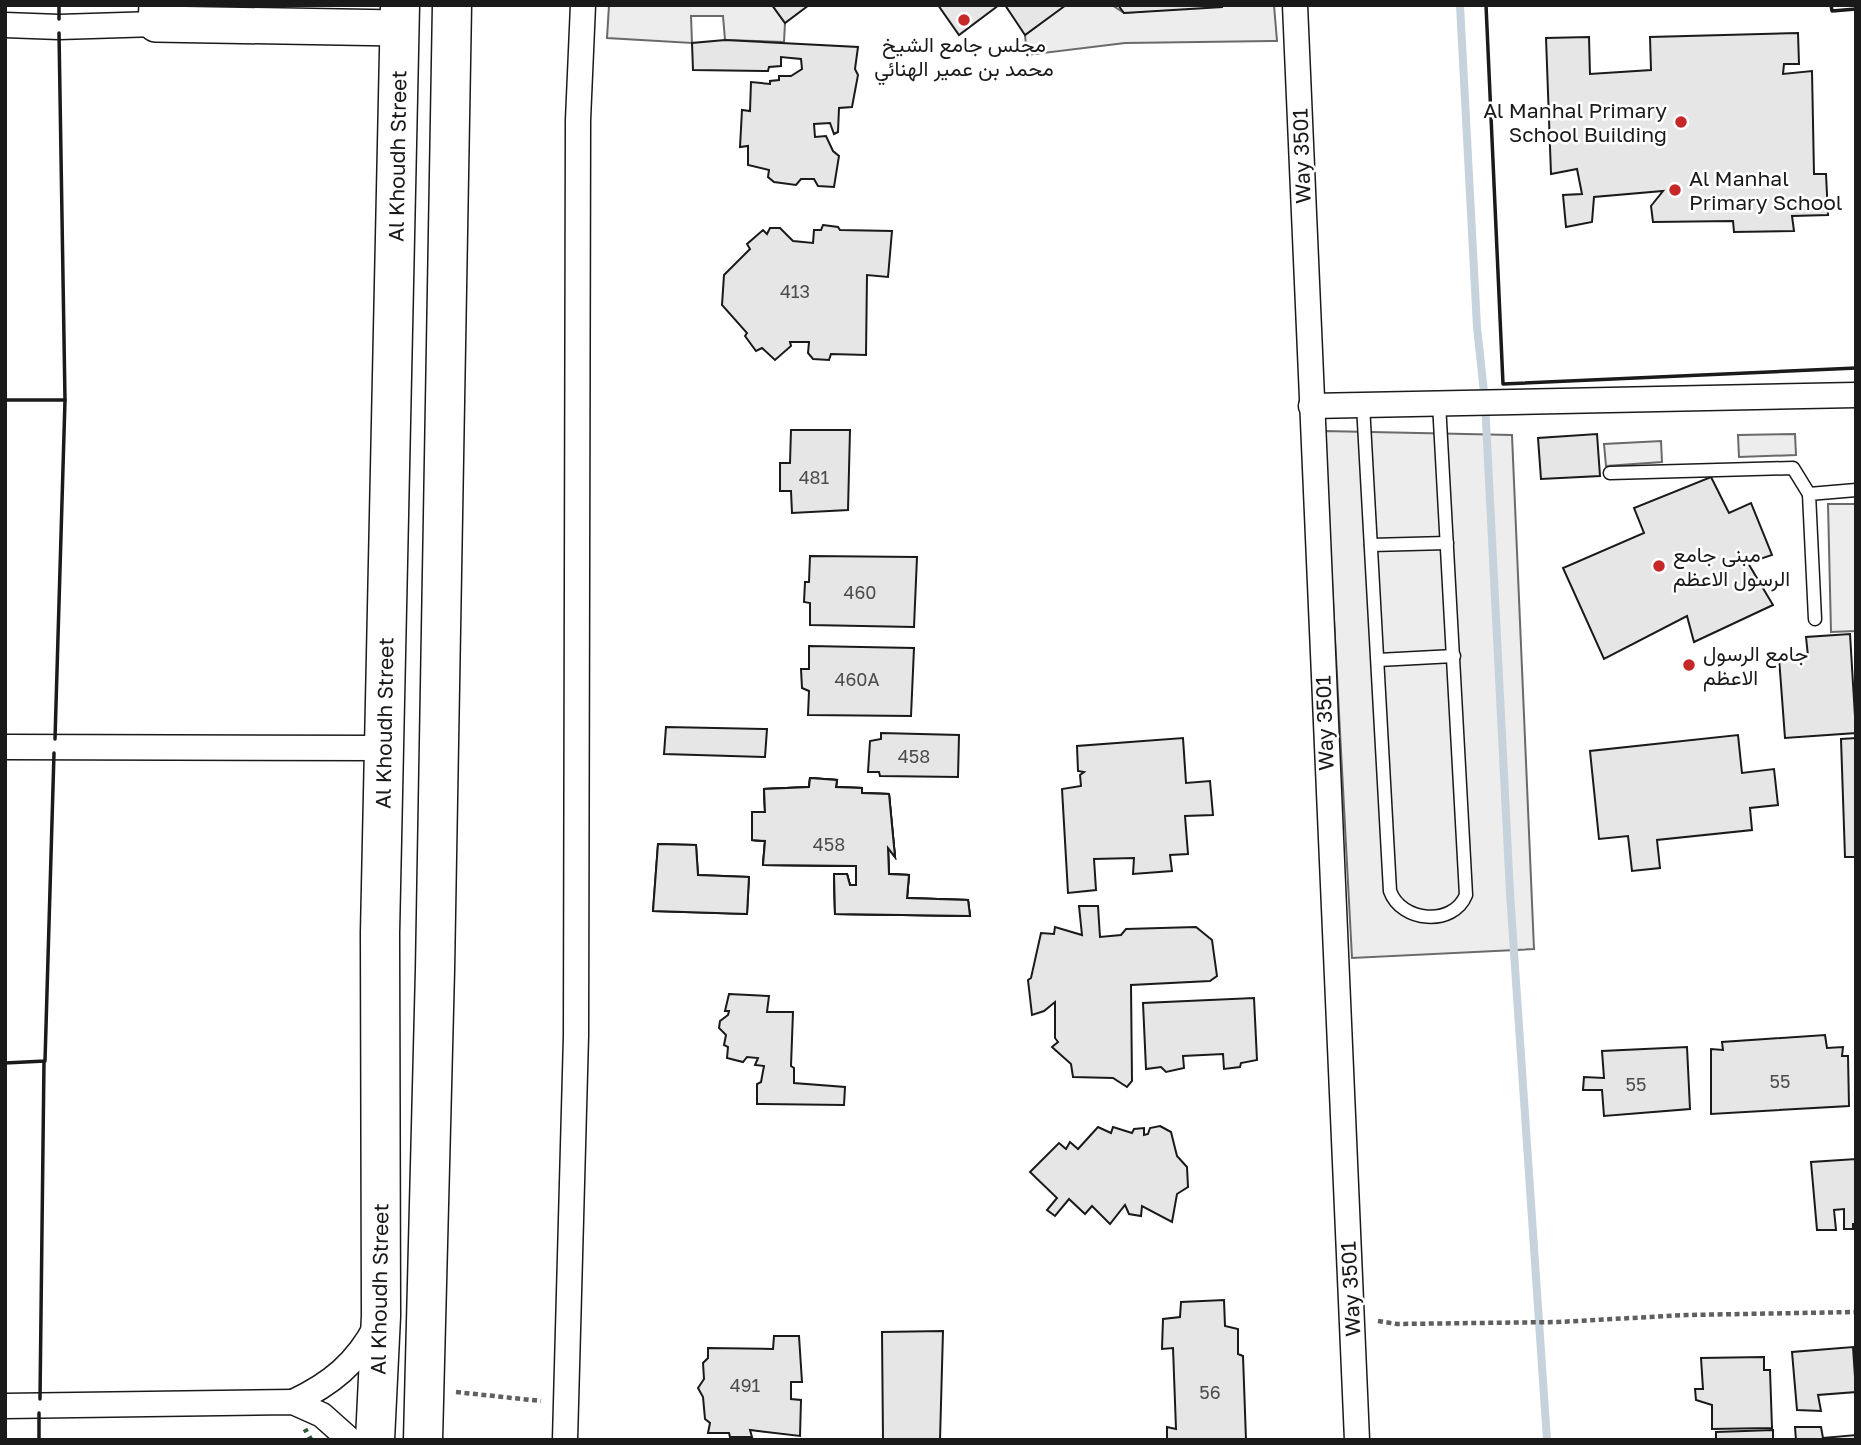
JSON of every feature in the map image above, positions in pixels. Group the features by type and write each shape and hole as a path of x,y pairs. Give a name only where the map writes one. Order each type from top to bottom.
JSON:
{"main road":[{"path":"423,1440 435,970 452,5"},
{"name":"Al Khoudh Street","path":"375,1440 381,1315 380,933 400,17"}],"street":[{"path":"565,1440 576,1036 578,120 583,5"},
{"name":"Way 3501","path":"1295,5 1357,1440"},
{"path":"5,25 60,27 156,15 400,17"},
{"path":"1311,406 1856,395"},
{"path":"5,747 384,748"},
{"path":"293,1402 322,1388 347,1369 367,1344 381,1315"},
{"path":"5,1406 293,1402 322,1415 349,1440"}],"lane":[{"path":"1363,405 1390,891 1399,908 1408,913 1447,915 1462,904 1466,895 1439,403"},
{"path":"1609,473 1793,468 1809,494 1815,619"},
{"path":"1809,494 1856,490"},
{"path":"1371,545 1447,543"},
{"path":"1378,660 1454,656"}],"path":[{"path":"1351,1316 1397,1324 1558,1322 1698,1314 1856,1311"},
{"path":"424,1389 566,1404"}],"shaded area":[{"path":"609,5 772,5 785,23 784,42 725,40 723,16 691,16 692,43 607,38"},
{"path":"1064,5 1112,5 1124,13 1222,5 1274,5 1277,41 1125,43 1027,55 1025,35"},
{"path":"1324,431 1512,435 1534,949 1352,958"},
{"path":"1795,434 1796,455 1739,457 1738,435"},
{"path":"1661,441 1662,462 1606,466 1604,444"},
{"path":"1828,504 1855,504 1856,631 1831,632"}],"building":[{"path":"772,5 809,5 785,23"},
{"name":"مجلس جامع الشيخ محمد بن عمير الهنائي","path":"938,5 999,5 959,35"},
{"name":"مجلس جامع الشيخ محمد بن عمير الهنائي","path":"1005,5 1066,5 1025,35"},
{"path":"1118,5 1222,5 1222,7 1124,13"},
{"name":"Al Manhal Primary School Building","path":"1798,33 1799,64 1784,64 1783,74 1812,71 1814,174 1826,174 1828,215 1792,216 1794,231 1734,232 1733,221 1653,222 1651,206 1663,191 1594,197 1592,222 1566,227 1563,195 1582,194 1577,169 1551,174 1546,38 1589,37 1590,74 1651,70 1650,37"},
{"path":"725,40 858,47 855,69 858,75 852,107 839,108 838,132 834,134 830,123 814,124 815,137 826,136 833,151 839,156 834,187 818,186 814,179 801,179 796,185 774,182 768,177 769,170 748,165 748,146 740,147 742,110 750,111 751,82 770,84 770,81 779,80 779,76 791,76 802,69 801,59 781,57 781,66 769,67 768,71 693,70 692,43"},
{"path":"823,225 838,227 840,230 892,231 888,277 867,275 866,355 831,354 829,360 813,359 808,353 809,342 790,342 791,346 775,360 762,348 756,351 745,336 747,333 722,305 724,275 750,249 747,244 763,230 767,234 770,228 780,228 793,241 813,243 814,230 821,230"},
{"path":"791,430 850,430 848,510 792,513 791,491 780,491 780,463 790,463"},
{"path":"1597,434 1600,476 1541,479 1538,438"},
{"name":"مبنى جامع الرسول الاعظم","path":"1711,477 1729,513 1751,503 1772,555 1748,563 1773,605 1694,642 1687,616 1604,659 1563,568 1644,533 1634,508"},
{"path":"810,556 917,557 914,627 810,625 810,603 804,602 805,582 809,582"},
{"path":"1850,634 1856,733 1785,738 1779,658 1808,656 1806,637"},
{"path":"809,646 914,648 911,716 808,715 809,691 802,688 801,669 809,669"},
{"path":"666,727 767,729 765,757 664,754"},
{"path":"881,733 959,735 958,777 880,776 879,772 868,772 870,741 881,739"},
{"path":"1738,735 1742,773 1774,769 1778,805 1750,808 1752,830 1657,840 1660,868 1632,871 1628,836 1599,839 1590,751"},
{"path":"1183,738 1186,783 1210,781 1213,815 1185,816 1188,854 1170,855 1172,871 1133,874 1134,858 1094,859 1096,890 1068,893 1062,789 1081,786 1080,775 1084,772 1078,771 1077,746"},
{"path":"1856,738 1856,857 1845,857 1841,739"},
{"path":"810,778 837,780 836,787 862,788 862,793 889,794 895,857 888,848 889,874 909,875 907,898 968,900 970,916 835,914 834,874 847,874 850,885 856,885 856,866 763,865 765,841 752,840 752,812 765,812 764,789 809,787"},
{"path":"810,778 837,780 836,787 862,788 862,793 889,794 895,857 888,848 889,874 909,875 907,898 968,900 970,916 835,914 834,874 847,874 850,885 856,885 856,866 763,865 765,841 752,840 752,812 765,812 764,789 809,787"},
{"path":"810,778 837,780 836,787 862,788 862,793 889,794 895,857 888,848 889,874 909,875 907,898 968,900 970,916 835,914 834,874 847,874 850,885 856,885 856,866 763,865 765,841 752,840 752,812 765,812 764,789 809,787"},
{"path":"658,844 696,845 698,875 749,877 747,914 653,911"},
{"path":"658,844 696,845 698,875 749,877 747,914 653,911"},
{"path":"1079,906 1098,906 1100,937 1121,935 1126,929 1196,927 1212,940 1217,976 1210,981 1131,985 1132,1081 1127,1087 1113,1078 1073,1077 1071,1064 1052,1047 1058,1042 1055,1038 1055,1002 1044,1011 1032,1015 1028,980 1031,978 1041,933 1054,934 1055,927 1082,935"},
{"path":"729,994 769,996 767,1012 793,1012 791,1066 794,1068 794,1083 845,1087 844,1105 757,1104 757,1084 761,1082 764,1066 755,1065 758,1058 747,1057 743,1062 727,1058 728,1047 724,1045 726,1035 719,1028 720,1021 728,1015 729,1011 725,1011"},
{"path":"1254,998 1257,1060 1241,1063 1240,1067 1224,1069 1223,1054 1183,1056 1184,1068 1166,1072 1161,1067 1146,1069 1143,1003"},
{"path":"1825,1035 1827,1048 1843,1047 1842,1056 1848,1056 1849,1106 1711,1114 1711,1049 1723,1050 1722,1042"},
{"path":"1687,1047 1690,1109 1604,1116 1602,1090 1583,1090 1584,1077 1604,1078 1602,1051"},
{"path":"1160,1126 1171,1132 1177,1156 1187,1167 1188,1187 1177,1194 1172,1222 1142,1206 1141,1216 1129,1214 1125,1205 1110,1224 1092,1206 1085,1214 1069,1199 1055,1216 1047,1210 1057,1198 1030,1172 1059,1143 1066,1149 1070,1142 1078,1149 1098,1127 1111,1133 1113,1127 1132,1133 1134,1129 1144,1128 1144,1135 1148,1134 1150,1128"},
{"path":"1856,1159 1856,1224 1853,1224 1853,1229 1844,1229 1844,1209 1834,1210 1836,1230 1817,1230 1811,1162"},
{"path":"1224,1300 1225,1326 1238,1329 1238,1354 1243,1356 1246,1440 1167,1440 1167,1427 1176,1429 1173,1348 1162,1349 1163,1319 1180,1317 1181,1302"},
{"path":"943,1331 940,1440 883,1440 882,1332"},
{"path":"774,1336 799,1336 802,1382 791,1382 791,1399 801,1400 800,1436 750,1430 752,1437 708,1433 710,1423 705,1419 703,1397 698,1388 704,1379 703,1363 708,1358 708,1348 773,1349"},
{"path":"1853,1347 1856,1392 1818,1395 1821,1411 1797,1410 1792,1352"},
{"path":"1764,1357 1764,1370 1770,1370 1772,1428 1712,1429 1712,1405 1696,1400 1695,1389 1703,1389 1701,1358"},
{"path":"1795,1427 1821,1427 1823,1438 1856,1435 1856,1440 1796,1440"},
{"path":"1773,1430 1773,1440 1716,1440 1716,1432"}],"waterway":[{"path":"1460,5 1477,327 1485,402 1510,893 1547,1440"}],"hedge":[{"path":"305,1429 311,1440"}],"wall":[{"path":"59,5 59,19"},
{"path":"1486,5 1503,384 1856,368"},
{"path":"1831,5 1832,11 1856,9"},
{"path":"59,33 65,400"},
{"path":"5,400 65,400 55,739"},
{"path":"5,1063 45,1061 54,753"},
{"path":"40,1399 44,1061"},
{"path":"39,1413 39,1440"}],"place":[{"name":"مجلس جامع الشيخ محمد بن عمير الهنائي","path":"964,20"},
{"name":"Al Manhal Primary School Building","path":"1681,122"},
{"name":"Al Manhal Primary School","path":"1675,190"},
{"name":"مبنى جامع الرسول الاعظم","path":"1659,566"},
{"name":"جامع الرسول الاعظم","path":"1689,665"}]}
